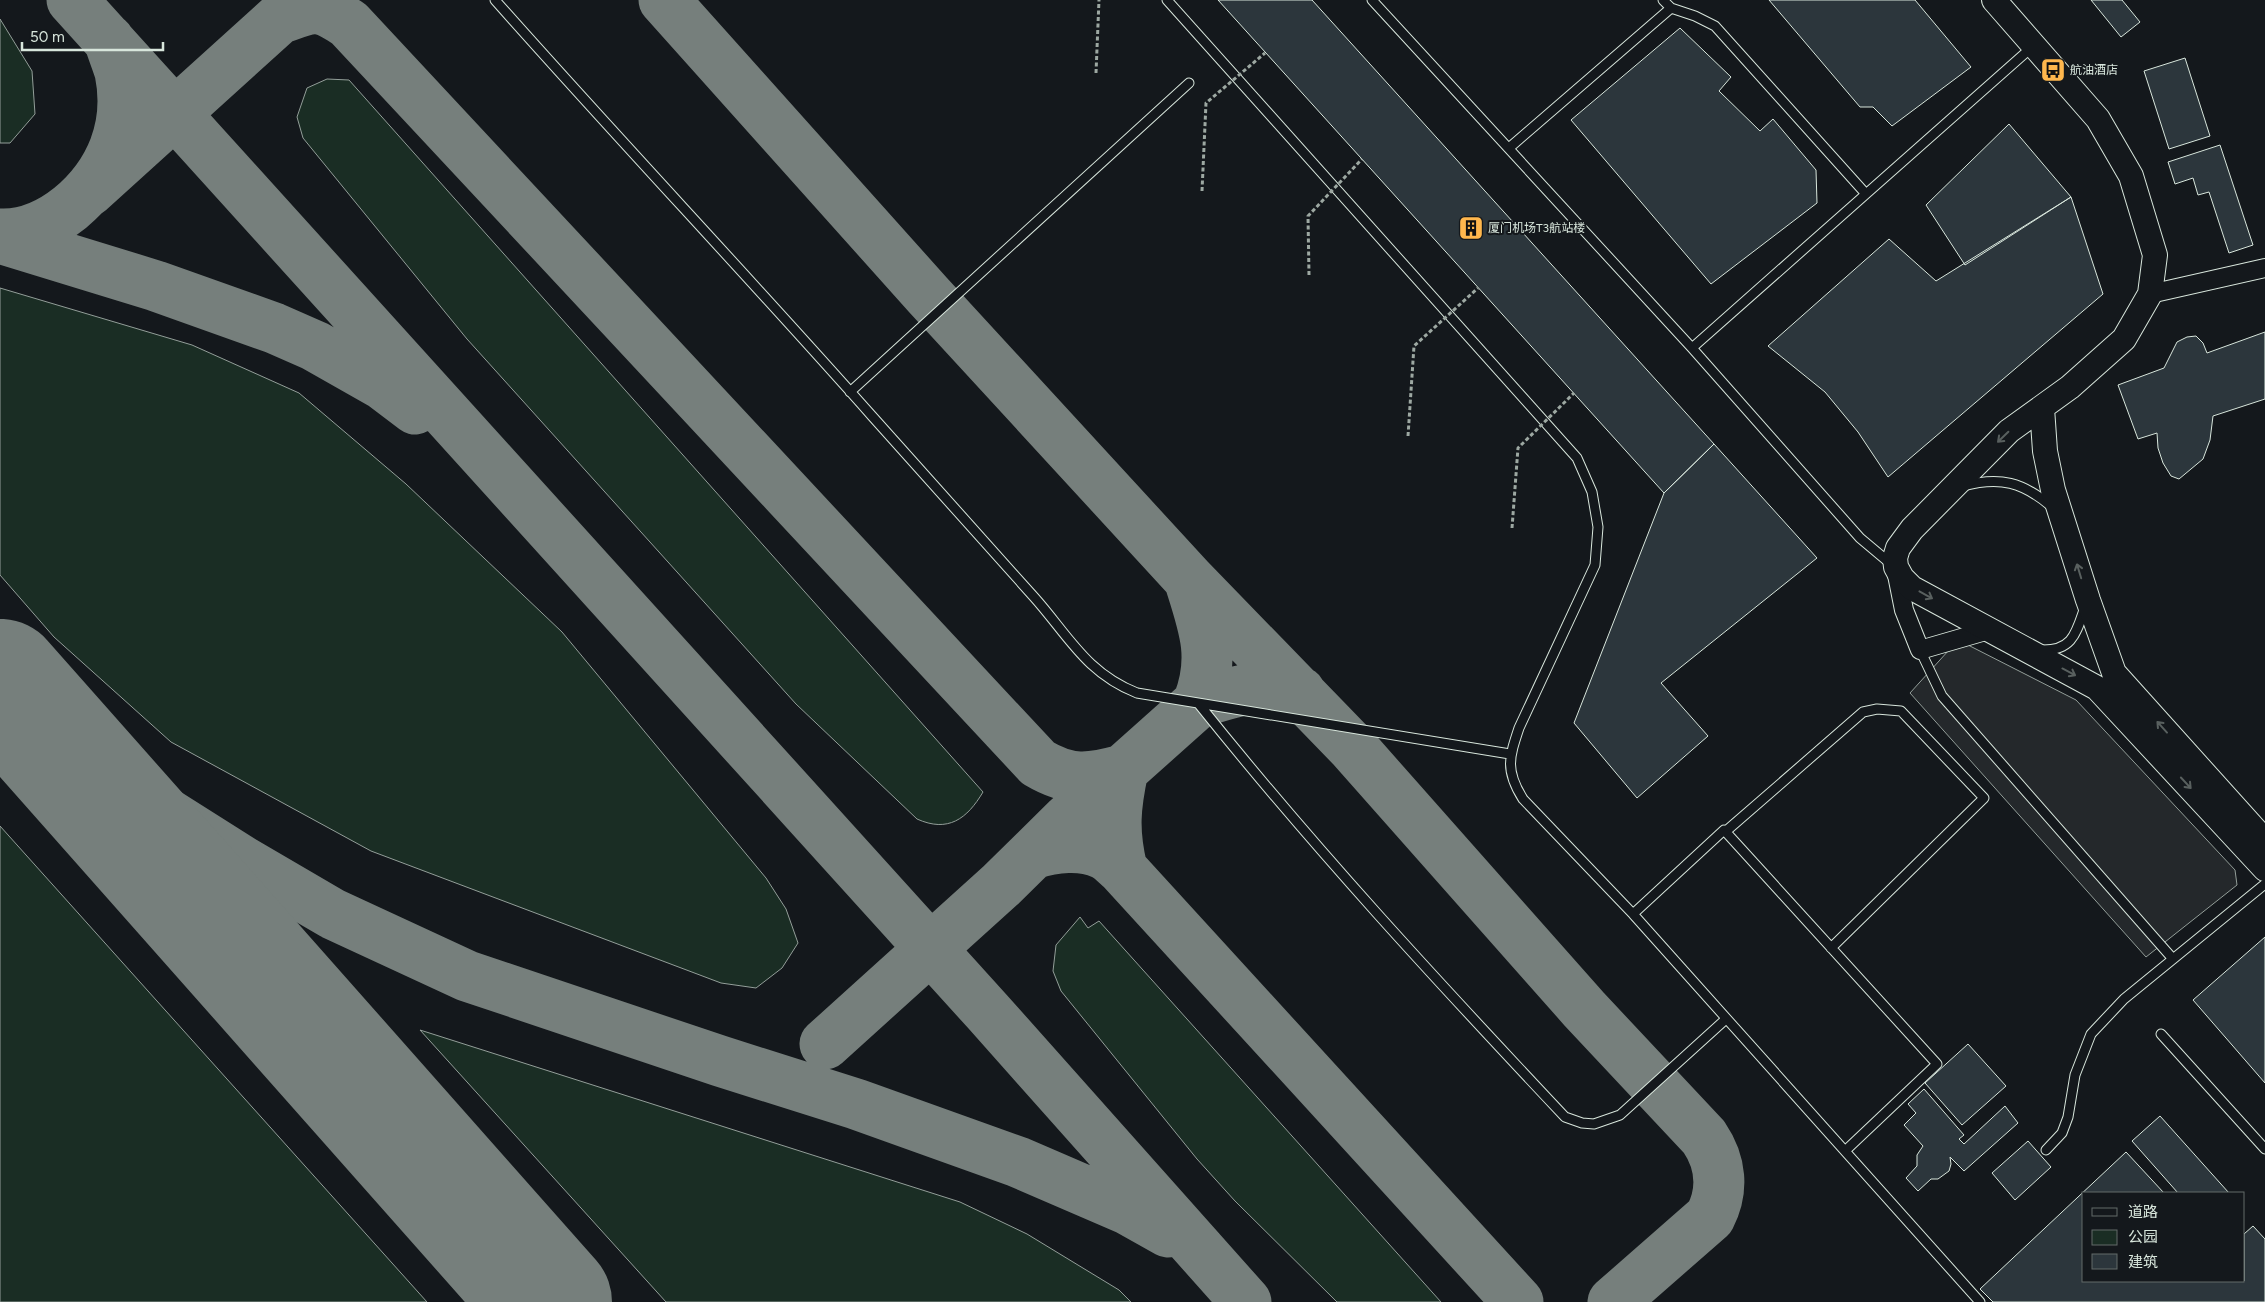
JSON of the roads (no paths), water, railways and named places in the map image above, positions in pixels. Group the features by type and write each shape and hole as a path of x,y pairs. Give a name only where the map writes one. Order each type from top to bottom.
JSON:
{"main road":[{"path":"1994,0 2098,119 2130,176 2155,255 2150,294 2124,339 2070,387 2009,431 1912,529 1898,548 1896,567 1902,578 1912,588 2097,688 2265,869"},
{"path":"2042,408 2046,451 2053,490 2088,600 2114,673 2265,841"}],"street":[{"path":"2150,294 2265,268"},
{"path":"1896,567 1904,610 1920,650 1994,633"}],"lane":[{"path":"495,0 1036,599 1092,666 1117,685 1137,693 1510,754"},
{"path":"1167,0 1577,458 1592,492 1598,528 1595,565 1520,728 1510,754 1512,781 1523,799 1633,914 1980,1302"},
{"path":"1372,0 1692,348 1860,538 1896,567"},
{"path":"1663,0 1671,8 1695,16 1715,26 1866,194"},
{"path":"1509,148 1671,8"},
{"path":"1692,348 2033,46"},
{"path":"850,392 1189,84"},
{"path":"1950,489 1996,480 2010,482 2024,487 2061,516"},
{"path":"1994,633 2037,650 2054,650 2067,645 2075,636 2088,600"},
{"path":"1920,650 1942,696 2173,959"},
{"path":"1198,703 1324,854 1407,947 1565,1117 1582,1123 1594,1124 1620,1114 1726,1019"},
{"path":"1633,914 1724,830 1725,832 1863,712 1877,709 1901,711 1984,798 1831,948"},
{"path":"1725,832 1937,1064 1844,1151"},
{"path":"2046,1150 2062,1133 2068,1117 2075,1075 2091,1034 2124,999 2265,884"},
{"path":"2161,1034 2265,1149"}],"place":[{"name":"航油酒店","path":"2053,70"},
{"name":"厦门机场T3航站楼","path":"1471,228"}]}
